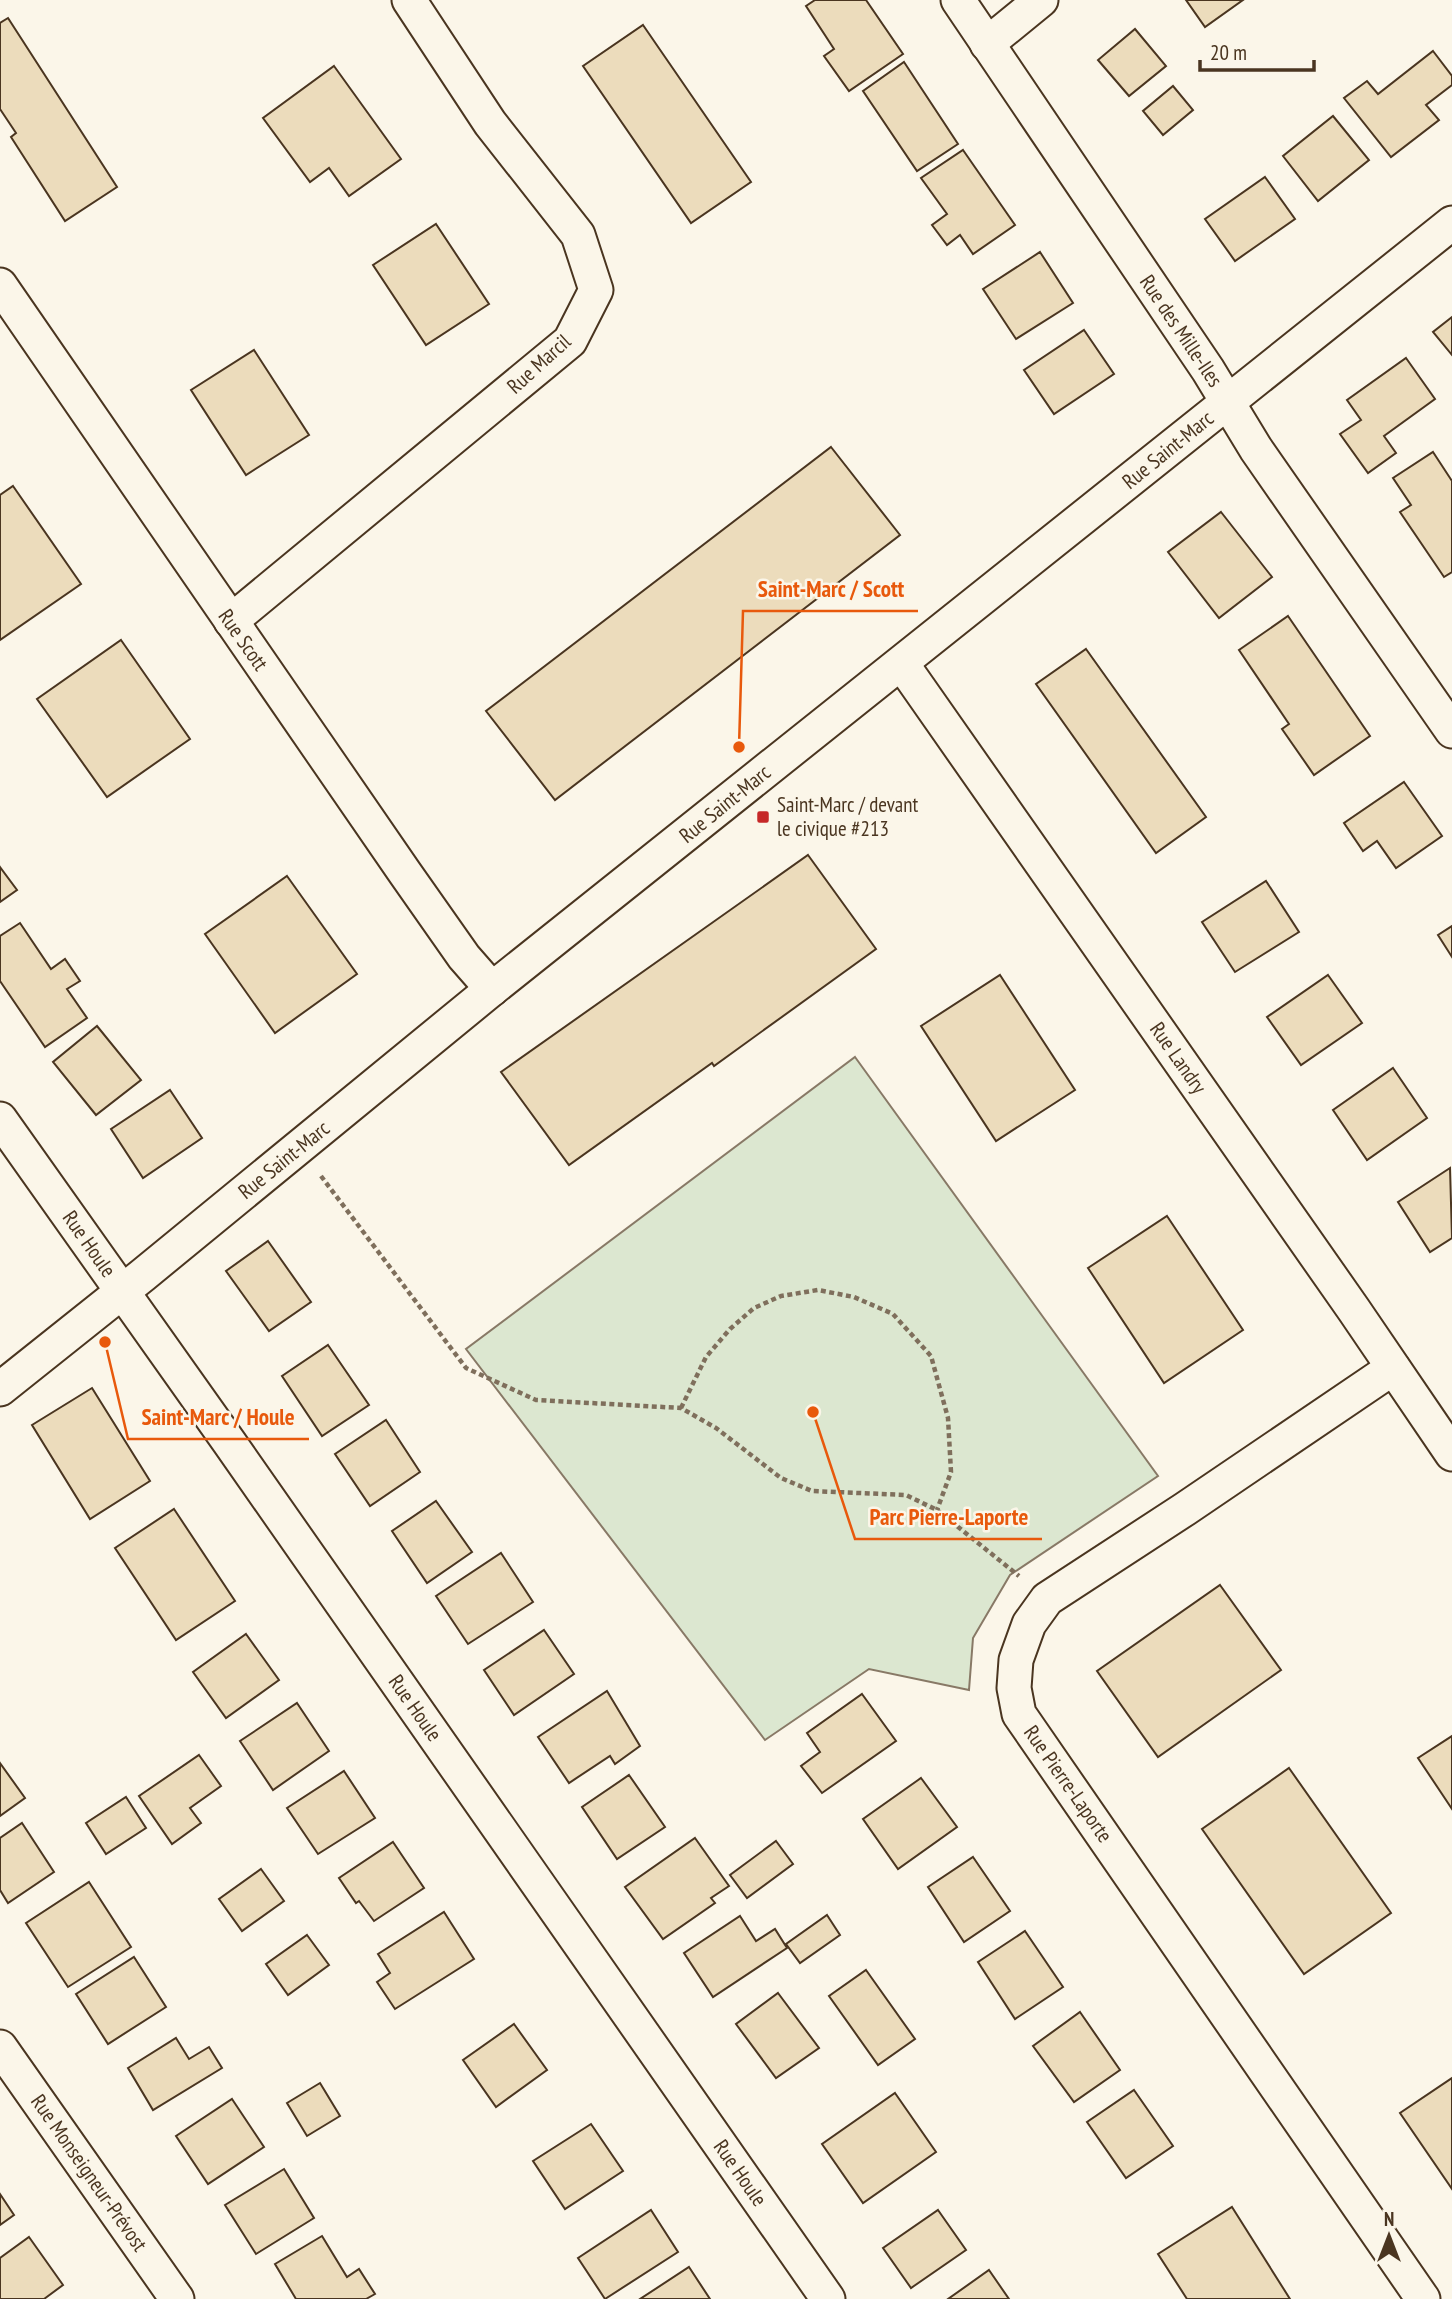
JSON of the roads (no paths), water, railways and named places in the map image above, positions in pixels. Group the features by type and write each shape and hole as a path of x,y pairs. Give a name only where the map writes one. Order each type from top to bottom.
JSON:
{"street":[{"name":"Rue Marcil","path":"231,621 570,341 596,290 578,234 490,123 409,0"},
{"name":"Rue des Mille-Iles","path":"958,0 1228,402 1256,449 1452,731"},
{"path":"987,44 1041,0"},
{"name":"Rue Saint-Marc","path":"0,1389 492,989 1452,223"},
{"name":"Rue Scott","path":"0,285 453,941 492,989"},
{"name":"Rue Landry","path":"902,663 1452,1454"},
{"name":"Rue Houle","path":"0,1119 828,2299"},
{"name":"Rue Pierre-Laporte","path":"1393,1367 1185,1509 1047,1599 1029,1624 1016,1660 1014,1688 1019,1714 1423,2299"},
{"name":"Rue Monseigneur-Prévost","path":"0,2047 177,2299"}],"place":[{"name":"Saint-Marc / Scott","path":"739,747"},
{"name":"Saint-Marc / devant le civique #213","path":"763,817"},
{"name":"Saint-Marc / Houle","path":"105,1342"},
{"name":"Parc Pierre-Laporte","path":"813,1412"}]}
